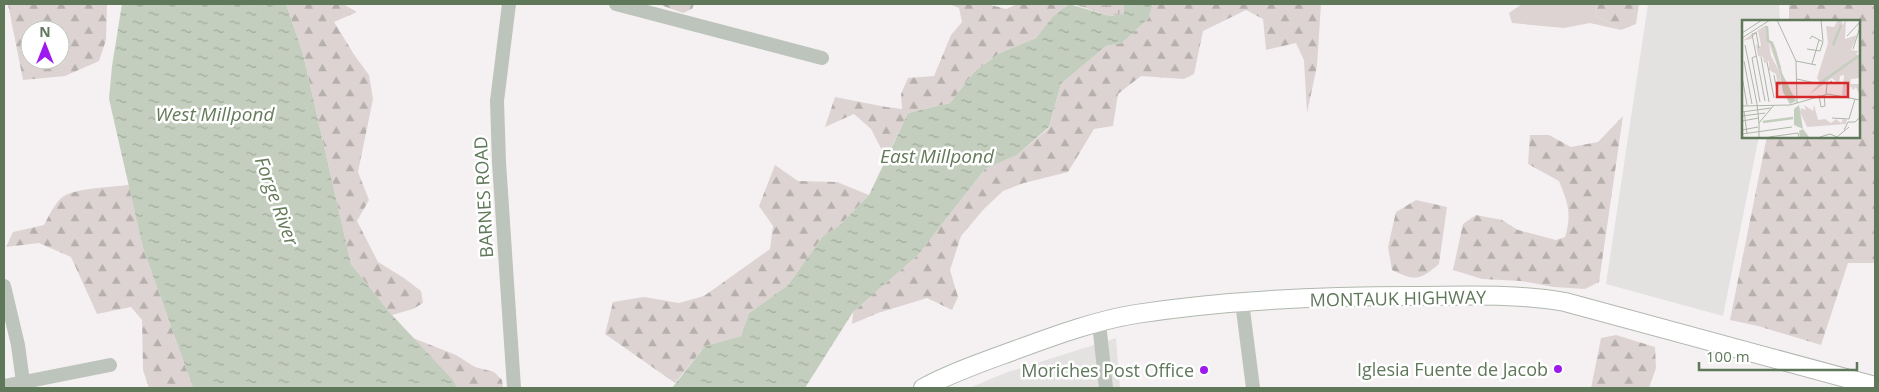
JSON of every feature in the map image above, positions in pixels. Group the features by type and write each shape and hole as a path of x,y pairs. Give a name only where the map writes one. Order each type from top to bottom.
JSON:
{"main road":[{"name":"MONTAUK HIGHWAY","path":"923,388 957,371 1099,322 1136,314 1202,304 1342,296 1536,297 1565,302 1875,386"}],"street":[{"name":"BARNES ROAD","path":"509,4 497,101 499,162 514,388"},
{"path":"616,4 822,58"},
{"path":"4,286 18,344 23,382"},
{"path":"1242,302 1253,388"},
{"path":"1099,322 1106,388"},
{"path":"4,386 110,365"}],"shaded area":[{"path":"1648,4 1779,4 1780,20 1742,20 1742,138 1759,138 1723,316 1606,284"},
{"path":"1116,338 1120,388 969,388 1005,373"}],"green space":[{"path":"8,4 107,4 106,40 99,61 65,76 23,80 21,70 70,70 70,20 20,20 20,65"},
{"path":"286,4 343,4 357,12 334,22 369,75 373,99 358,172 369,200 357,221 378,262 421,291 423,303 413,309 392,315 351,264 303,54"},
{"path":"658,4 694,4 692,9 683,13"},
{"path":"949,4 987,4 1006,9 1017,4 1069,4 1053,16 1036,38 1000,53 975,71 950,103 908,113 886,158 871,129 854,114 825,127 835,97 902,109 901,94 908,78 934,76 951,35 962,22 959,8"},
{"path":"1073,4 1124,4 1124,14 1110,16"},
{"path":"1153,4 1321,4 1317,66 1307,113 1304,60 1296,43 1266,50 1263,19 1246,10 1203,31 1194,74 1184,79 1141,76 1118,94 1113,126 1094,129 1068,172 1024,183 1003,191 984,209 961,236 950,270 958,297 952,310 927,298 878,313 852,324 853,312 918,255 985,169 1017,155 1049,128 1061,84 1106,46 1122,43 1148,19"},
{"path":"1522,4 1597,4 1596,16 1621,30 1590,23 1564,28 1512,23 1509,13"},
{"path":"1597,4 1639,4 1636,24 1621,30 1596,16"},
{"path":"1789,4 1875,4 1875,263 1848,263 1821,345 1758,326 1730,320 1767,138 1859,138 1859,20 1789,20"},
{"path":"1623,116 1599,282 1585,289 1554,287 1521,281 1482,279 1453,270 1463,224 1476,215 1502,220 1518,230 1556,240 1565,237 1569,215 1565,196 1559,181 1528,164 1530,135 1549,135 1571,147 1598,142"},
{"path":"775,165 798,181 837,182 869,195 839,226 823,236 788,285 749,313 741,336 705,346 675,383 605,334 613,302 644,297 679,303 704,296 770,249 773,226 759,206"},
{"path":"129,185 143,248 193,388 149,388 143,370 142,320 131,307 97,314 71,257 39,243 6,247 13,232 44,225 55,205 64,196 86,190"},
{"path":"1416,200 1447,207 1439,264 1417,278 1392,270 1388,247 1396,212"},
{"path":"1616,335 1655,347 1656,368 1649,388 1591,388 1601,338"},
{"path":"413,338 456,355 475,367 494,372 502,380 503,388 457,388 454,381"}],"water":[{"name":"West Millpond","path":"122,4 286,4 303,54 351,264 392,315 454,381 457,388 193,388 143,248 109,99 112,66"},
{"name":"East Millpond","path":"1069,4 1110,16 1124,14 1124,4 1153,4 1148,19 1122,43 1106,46 1061,84 1049,127 1017,155 985,169 918,255 853,312 805,388 672,388 705,346 741,336 749,313 788,285 823,236 839,226 869,195 908,113 950,103 975,71 1000,53 1036,38 1053,16"}],"place":[{"name":"Iglesia Fuente de Jacob","path":"1558,369"},
{"name":"Moriches Post Office","path":"1204,370"}],"water label":[{"name":"Forge River","path":"277,201"}]}
